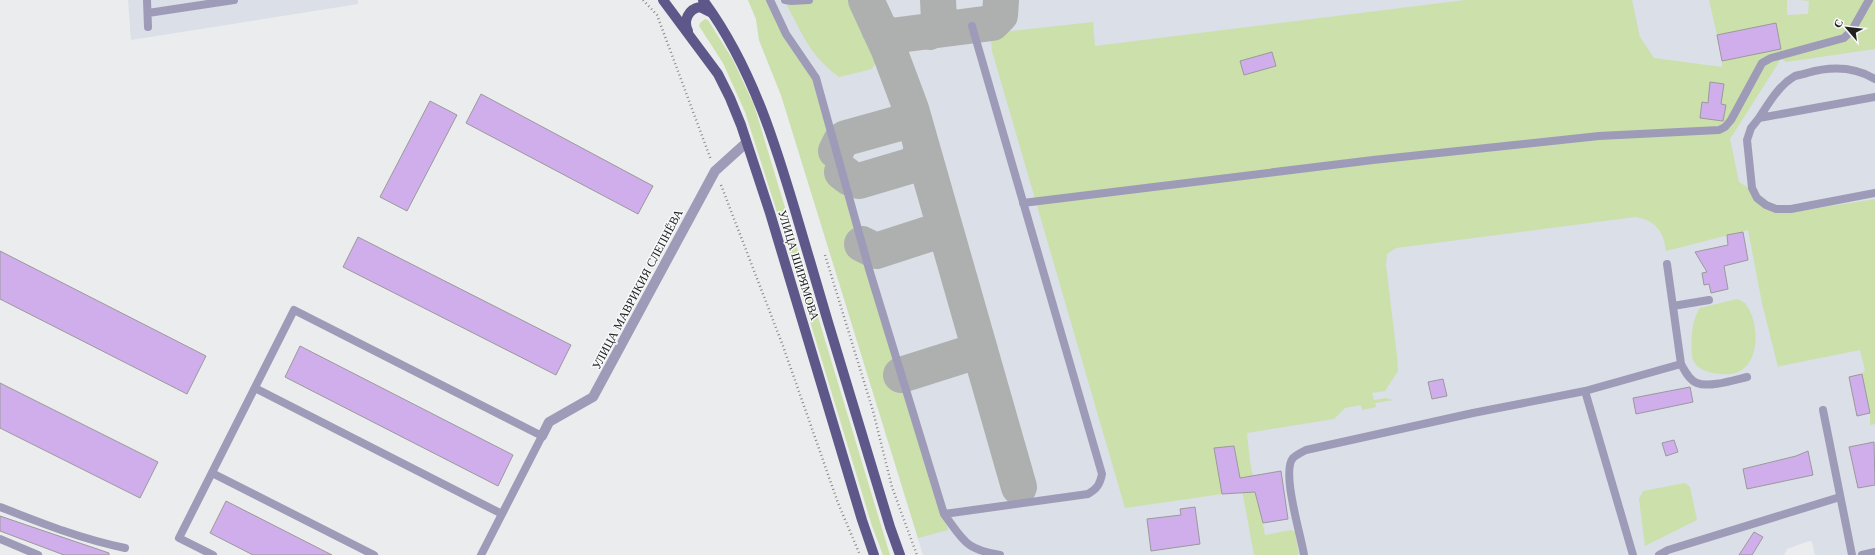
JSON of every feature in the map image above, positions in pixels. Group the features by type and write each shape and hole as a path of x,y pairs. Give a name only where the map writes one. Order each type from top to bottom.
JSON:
{"main road":[{"name":"УЛИЦА ШИРЯМОВА","path":"663,0 718,74 730,98 770,213 862,520 874,555"},
{"name":"УЛИЦА ШИРЯМОВА","path":"703,0 739,57 761,108 793,205 888,520 900,555"},
{"path":"691,36 685,23 686,18 692,10 696,8 703,8 713,15"}],"street":[{"name":"УЛИЦА МАВРИКИЯ СЛЕПНЁВА","path":"542,436 549,422 593,397 715,171 746,143"}],"lane":[{"path":"147,0 148,27"},
{"path":"148,13 234,0"},
{"path":"770,0 786,34 816,78 869,269 944,514 971,547 980,551 1000,555"},
{"path":"785,0 809,0"},
{"path":"1023,203 1373,160 1592,137 1719,130 1725,127 1731,120 1762,63 1771,58 1844,38 1852,30 1869,0"},
{"path":"944,514 1088,494 1095,491 1100,483 1102,474 972,26"},
{"path":"1875,79 1867,74 1848,68 1821,69 1796,76 1780,89 1751,128 1747,140 1752,188 1757,198 1766,205 1776,209 1791,208 1875,193"},
{"path":"1759,118 1875,97"},
{"path":"1667,264 1681,364 1688,377 1696,383 1706,385 1747,377"},
{"path":"1673,306 1709,300"},
{"path":"212,555 179,538 294,310 542,436 481,555"},
{"path":"1304,555 1289,483 1288,469 1293,458 1306,450 1473,413 1585,391 1681,364"},
{"path":"255,388 502,514"},
{"path":"1585,391 1633,555"},
{"path":"1823,410 1852,555"},
{"path":"212,473 374,555"},
{"path":"1659,555 1668,550 1840,497"},
{"path":"0,507 55,529 99,543 125,548"},
{"path":"0,539 38,555"},
{"path":"1862,555 1875,552"}],"path":[{"path":"644,0 657,15 715,171 784,346 838,503 860,555"},
{"path":"825,255 873,412 892,487 917,555"}],"shaded area":[{"path":"128,0 358,0 358,4 131,40"},
{"path":"748,0 1875,0 1875,555 1815,555 1812,542 1809,541 1787,549 1784,555 923,555 781,95 759,40 756,19"}],"green space":[{"path":"748,0 767,0 817,83 948,530 918,538 781,95 759,40 756,19"},
{"path":"784,0 852,0 878,58 872,69 839,77 820,60 813,51"},
{"path":"1465,0 1632,0 1640,37 1654,58 1722,67 1722,61 1781,49 1776,24 1717,35 1709,0 1787,0 1787,15 1808,14 1809,1 1799,0 1875,0 1875,49 1786,62 1781,59 1730,139 1739,182 1747,187 1759,203 1793,212 1875,199 1875,424 1870,425 1870,413 1862,374 1865,370 1860,350 1778,367 1762,303 1748,230 1666,251 1661,232 1648,221 1635,217 1396,248 1387,254 1386,265 1398,371 1385,391 1372,393 1374,400 1386,398 1394,400 1375,403 1376,407 1362,410 1361,405 1345,408 1334,419 1247,433 1250,462 1265,535 1291,530 1295,532 1299,555 1254,555 1234,446 1214,448 1222,494 1125,508 992,51 991,40 994,33 1093,22 1095,46"},
{"path":"705,19 708,20 733,60 754,105 890,555 883,555 872,526 745,112 723,63 699,26"},
{"path":"1737,299 1746,305 1754,321 1756,340 1752,358 1747,365 1734,374 1716,373 1703,370 1697,366 1692,357 1692,331 1697,313 1700,308"},
{"path":"1685,483 1690,487 1697,520 1645,546 1639,499 1643,491"}],"building":[{"path":"1776,23 1781,49 1722,61 1717,35"},
{"path":"1272,52 1276,66 1244,75 1240,61"},
{"path":"1710,82 1724,84 1721,104 1726,105 1723,121 1700,118 1702,102 1708,103"},
{"path":"481,94 653,186 638,214 466,123"},
{"path":"430,101 457,115 407,211 380,197"},
{"path":"1743,232 1748,260 1724,266 1728,289 1711,293 1709,284 1704,285 1702,273 1707,272 1695,252 1728,245 1727,235"},
{"path":"358,237 571,345 556,375 343,267"},
{"path":"0,251 206,356 187,394 0,299"},
{"path":"300,346 513,455 498,486 285,377"},
{"path":"1862,374 1870,413 1857,416 1849,377"},
{"path":"1443,379 1447,396 1432,399 1428,382"},
{"path":"0,383 158,462 140,498 0,428"},
{"path":"1690,387 1693,402 1636,414 1633,398"},
{"path":"1674,440 1678,452 1666,456 1662,443"},
{"path":"1874,442 1875,485 1858,488 1849,447"},
{"path":"1234,446 1240,478 1281,471 1288,519 1263,523 1255,492 1222,494 1214,448"},
{"path":"1808,451 1813,475 1747,489 1743,469 1796,456"},
{"path":"226,501 332,555 253,555 210,533"},
{"path":"1195,507 1200,544 1151,551 1147,519 1181,515 1180,509"},
{"path":"0,516 109,553 109,555 64,555 0,531"},
{"path":"1754,532 1763,537 1752,555 1739,555"}],"taxiway":[{"path":"866,0 889,50 911,109 1019,487"},
{"path":"930,32 939,21 938,0"},
{"path":"879,29 891,36 992,23 1000,15 1001,0"},
{"path":"836,151 841,141 846,138 900,123 907,117 911,109"},
{"path":"842,172 850,178 859,181 913,165 919,158 922,147"},
{"path":"862,244 876,251 944,229"},
{"path":"901,375 980,350"}]}
